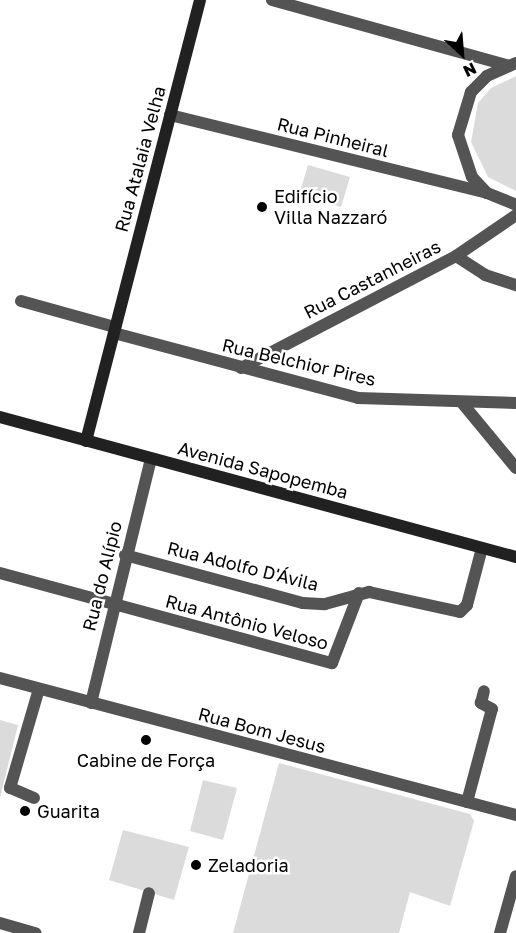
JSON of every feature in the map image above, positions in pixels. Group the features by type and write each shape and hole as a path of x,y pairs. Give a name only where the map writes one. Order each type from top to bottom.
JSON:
{"main road":[{"name":"Rua Atalaia Velha","path":"86,441 200,0"},
{"name":"Avenida Sapopemba","path":"0,417 516,557"}],"street":[{"path":"272,0 511,64"},
{"path":"487,193 461,157 461,112 487,76 511,64"},
{"name":"Rua Pinheiral","path":"170,115 487,193 516,205"},
{"name":"Rua Castanheiras","path":"241,368 456,256 516,215"},
{"path":"456,256 485,275 516,285"},
{"path":"21,301 115,330"},
{"name":"Rua Belchior Pires","path":"115,330 241,368 358,398 463,404 516,403"},
{"path":"463,404 516,468"},
{"name":"Rua do Alípio","path":"91,703 125,555 151,459"},
{"name":"Rua Adolfo D'Ávila","path":"125,555 315,605 359,593 460,612 467,605 482,548"},
{"path":"0,573 113,606"},
{"name":"Rua Antônio Veloso","path":"113,606 332,663 359,593"},
{"name":"Rua Bom Jesus","path":"0,678 516,815"},
{"path":"34,798 10,788 39,688"},
{"path":"467,802 492,709 481,703 484,691"},
{"path":"500,933 516,876"},
{"path":"139,933 149,893"},
{"path":"0,923 36,933"}],"shaded area":[{"path":"516,76 516,191 488,177 471,142 478,103 491,88"},
{"path":"308,165 350,177 341,207 299,195"},
{"path":"0,720 18,725 0,798"},
{"path":"279,763 470,814 474,821 450,906 410,892 399,933 233,933"},
{"path":"203,780 237,788 223,840 190,831"},
{"path":"123,830 189,847 174,900 109,880"}],"place":[{"name":"Edifício Villa Nazzaró","path":"262,207"},
{"name":"Cabine de Força","path":"146,740"},
{"name":"Guarita","path":"25,811"},
{"name":"Zeladoria","path":"196,865"}]}
